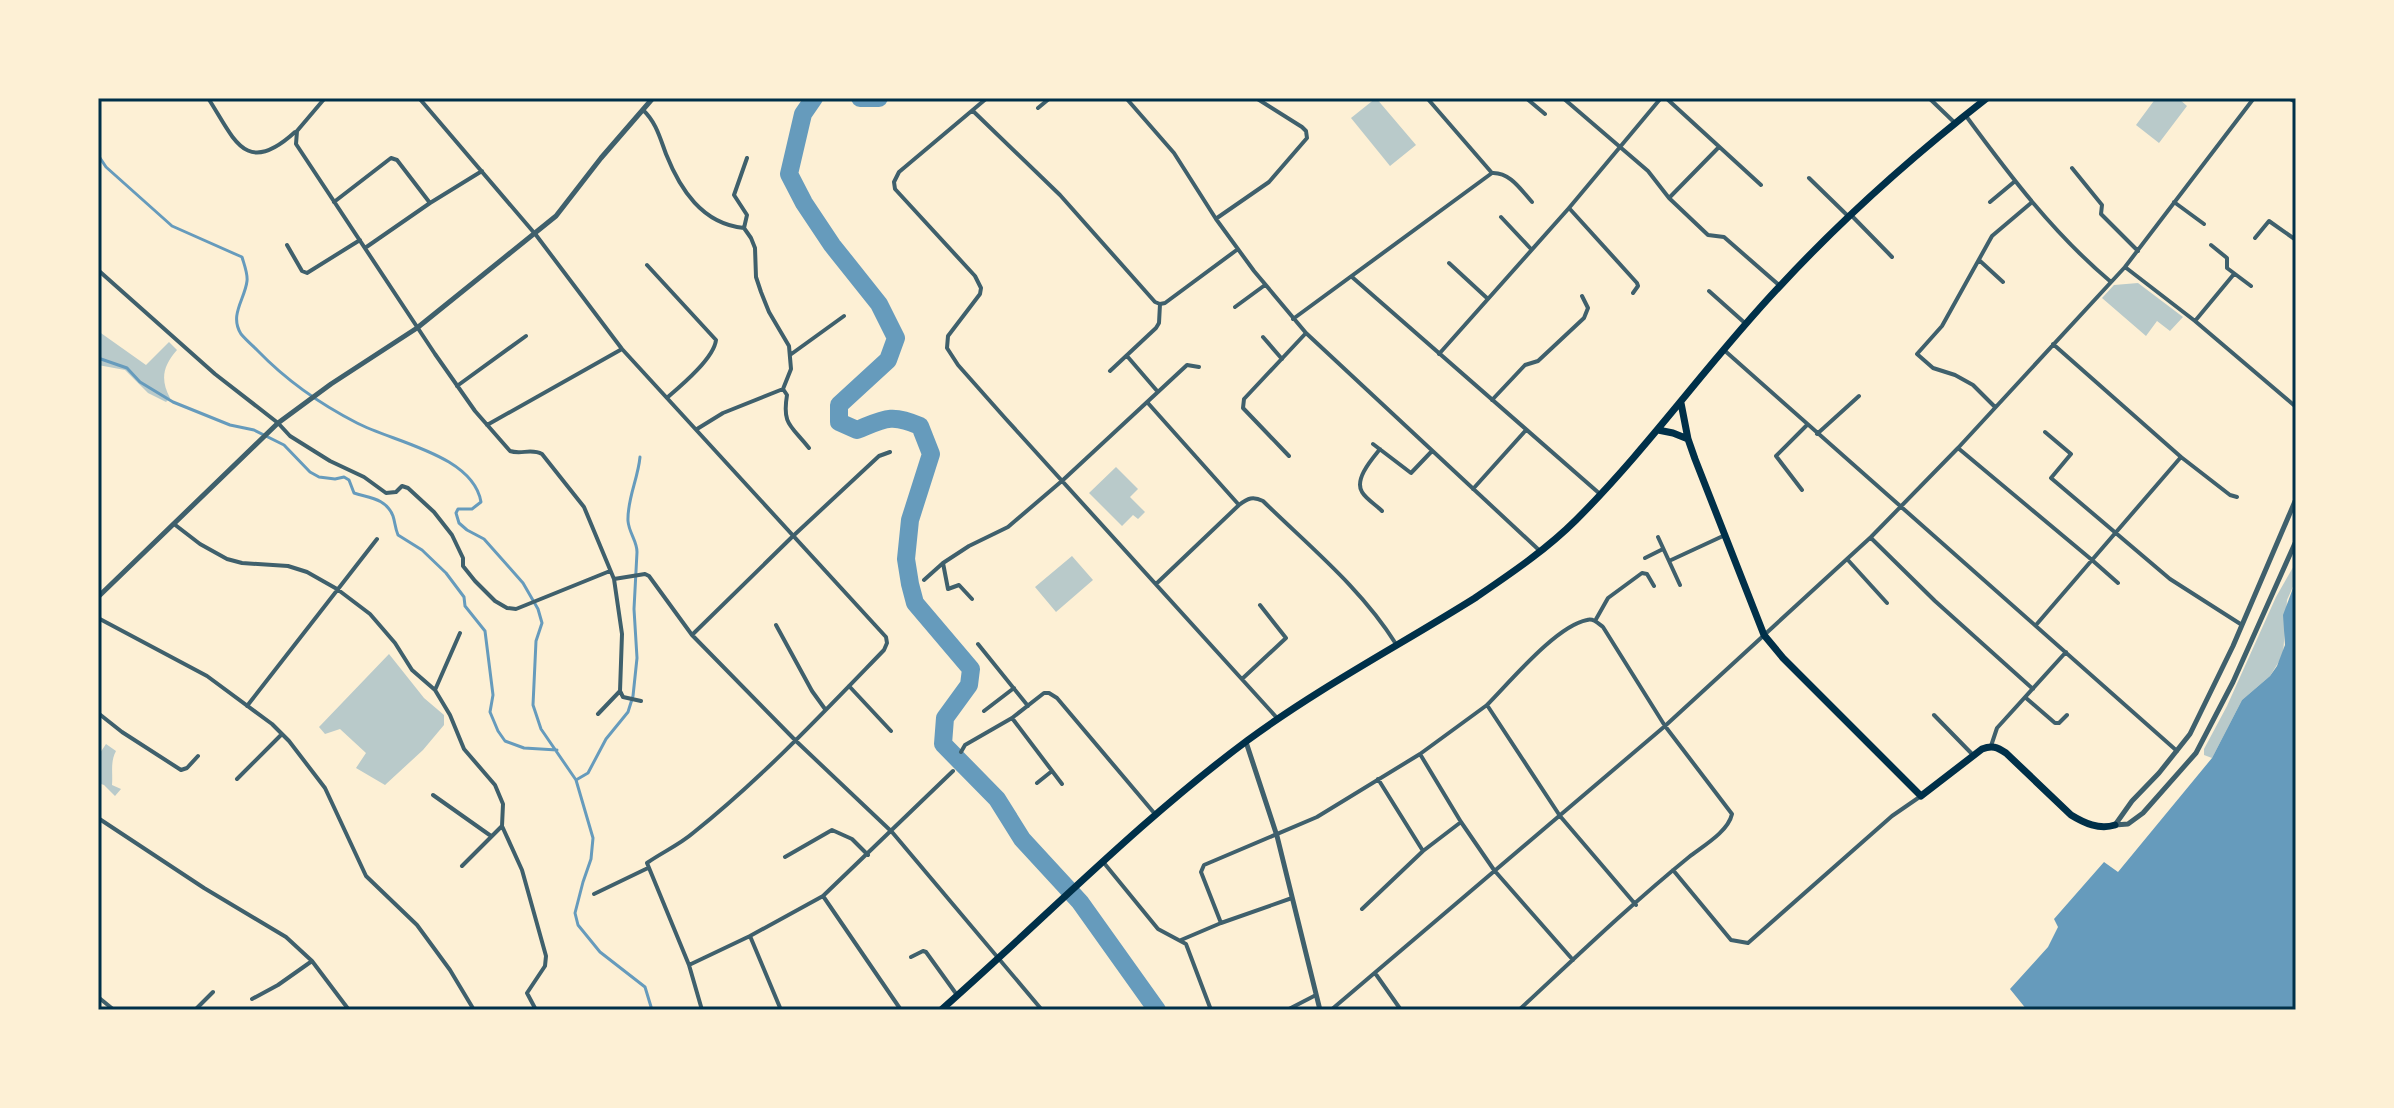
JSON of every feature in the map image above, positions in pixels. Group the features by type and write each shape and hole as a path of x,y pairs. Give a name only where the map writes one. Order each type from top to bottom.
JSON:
{"highway":[{"path":"941,1010 1155,814 1246,742 1278,719 1475,598 1540,551 1576,520 1658,430 1780,286 1850,216 1987,98"},
{"path":"1681,403 1688,439 1723,536 1764,635 1783,658 1921,796 1991,746 2006,753 2071,815 2089,824 2115,825"},
{"path":"1658,430 1688,439"}],"street":[{"path":"208,98 232,137 249,152 256,154 275,149 297,131 325,98"},
{"path":"419,98 536,235 622,349 886,637 884,650 796,741 690,835 648,862 689,965 702,1010"},
{"path":"99,595 278,423 417,328 536,235 556,216 653,98"},
{"path":"987,98 899,172 894,182 895,189 975,276 981,288 980,294 948,336 947,348 958,365 1278,719"},
{"path":"1038,108 1050,98"},
{"path":"1126,98 1174,153 1216,219 1293,319 1540,551"},
{"path":"1216,219 1269,182 1307,138 1302,127 1256,98"},
{"path":"1427,98 1492,173"},
{"path":"1526,98 1545,114"},
{"path":"1563,98 1648,171 1669,198 1708,235 1724,237 1780,286"},
{"path":"1439,354 1664,98 1761,185"},
{"path":"1929,98 1955,123"},
{"path":"1331,1010 1665,726 1871,537 2125,267 2254,98"},
{"path":"2288,98 2296,102"},
{"path":"643,110 656,128 686,195 716,220 744,228 751,238 761,292 789,346 791,369 783,389 723,413 697,429"},
{"path":"973,111 1060,195 1160,304"},
{"path":"1965,115 2031,203 2073,248 2111,282"},
{"path":"297,131 296,144 457,386 510,451 539,452 584,507 614,579 622,634 620,691 623,697 641,701"},
{"path":"1669,198 1719,147"},
{"path":"334,202 391,158 397,160 430,203"},
{"path":"744,228 747,215 734,195 747,158"},
{"path":"2072,168 2102,206 2101,214 2138,251"},
{"path":"365,248 482,171"},
{"path":"1293,319 1492,173 1508,177 1532,202"},
{"path":"1809,178 1892,257"},
{"path":"1990,202 2014,182"},
{"path":"2174,202 2204,224"},
{"path":"1995,407 1973,385 1933,368 1917,354 1942,326 1992,236 2031,203"},
{"path":"1569,208 1637,283 1633,293"},
{"path":"1501,217 1531,249"},
{"path":"2255,238 2269,221 2296,240"},
{"path":"287,245 302,271 307,273 360,240"},
{"path":"2211,245 2227,258 2227,268 2251,286"},
{"path":"1160,304 1238,248"},
{"path":"1979,260 2003,282"},
{"path":"1449,263 1488,299"},
{"path":"647,265 716,340 703,362 668,397"},
{"path":"2125,267 2195,321 2296,407"},
{"path":"98,270 215,374 304,446 364,477 386,493 396,492 405,486 452,535 463,558 464,569 487,594 507,608 516,609 611,570"},
{"path":"2195,321 2234,274"},
{"path":"1352,277 1600,494"},
{"path":"1235,307 1265,285"},
{"path":"1709,291 1746,324"},
{"path":"1492,400 1525,365 1538,361 1584,318 1588,308 1582,296"},
{"path":"1110,371 1159,323 1160,304"},
{"path":"790,355 844,316"},
{"path":"1289,456 1243,408 1242,403 1306,333"},
{"path":"457,386 526,336"},
{"path":"1263,337 1282,359"},
{"path":"2053,344 2181,457 2230,495 2237,497"},
{"path":"487,425 622,349"},
{"path":"1724,350 2177,751"},
{"path":"1127,356 1158,392"},
{"path":"924,580 943,563 979,540 1008,527 1187,365 1199,367"},
{"path":"783,389 787,395 784,409 786,420 809,448"},
{"path":"1817,434 1859,396"},
{"path":"1147,402 1239,505"},
{"path":"1802,490 1776,456 1807,425"},
{"path":"1473,489 1526,430"},
{"path":"2045,432 2071,454 2051,478 2184,589 2242,625"},
{"path":"1373,444 1411,473 1432,451"},
{"path":"1958,448 2118,583"},
{"path":"1380,449 1367,466 1360,487 1362,493 1382,511"},
{"path":"692,635 879,456 890,452"},
{"path":"2036,625 2181,457"},
{"path":"1156,584 1239,505 1252,497 1263,501 1364,599 1398,646"},
{"path":"2296,499 2206,705 2177,751 2115,825 2128,824 2143,813 2196,753 2240,668 2296,541"},
{"path":"174,524 227,559 294,567 337,589 370,614 395,643 412,670 435,690 450,715 464,749 495,785 503,804 502,826 522,870 546,956 545,966 527,993 536,1010"},
{"path":"1669,561 1723,536"},
{"path":"1658,537 1680,585"},
{"path":"1871,537 1935,601 2033,689"},
{"path":"247,706 377,539"},
{"path":"1645,558 1663,549"},
{"path":"1847,559 1887,603"},
{"path":"943,563 948,589 959,585 972,599"},
{"path":"1595,621 1608,598 1642,573 1647,574 1654,586"},
{"path":"614,579 645,574 656,583 692,635 796,741 892,832 1042,1010"},
{"path":"1242,679 1286,638 1260,605"},
{"path":"98,618 207,676 282,734 325,788 366,876 417,925 474,1010"},
{"path":"1221,923 1201,872 1204,865 1317,817 1420,754 1487,705 1552,639 1586,620 1595,621 1603,627 1665,726 1732,814 1720,832 1673,870 1519,1010"},
{"path":"776,625 825,709"},
{"path":"435,690 460,633"},
{"path":"978,644 1028,706"},
{"path":"1991,746 1997,728 2066,652"},
{"path":"849,686 891,731"},
{"path":"984,711 1014,688"},
{"path":"598,714 620,691"},
{"path":"961,752 965,745 1012,718 1044,693 1052,694 1155,814"},
{"path":"2025,697 2055,723 2067,715"},
{"path":"1487,705 1560,816 1636,905"},
{"path":"98,713 181,770 198,756"},
{"path":"1934,715 1974,756"},
{"path":"1012,718 1062,784"},
{"path":"237,779 282,734"},
{"path":"1246,742 1277,836 1320,1010"},
{"path":"1420,754 1494,870 1573,960"},
{"path":"689,965 823,896 953,771"},
{"path":"1037,783 1052,771"},
{"path":"1378,779 1423,851"},
{"path":"433,795 491,836"},
{"path":"1673,870 1731,940 1748,943 1892,816 1921,796"},
{"path":"2132,801 2133,812 2143,813"},
{"path":"98,818 194,882 286,937 312,961 349,1010"},
{"path":"1362,909 1423,851 1461,822"},
{"path":"462,866 502,826"},
{"path":"785,857 832,830 852,839 868,855"},
{"path":"1104,863 1158,929 1188,946 1211,1010"},
{"path":"594,894 648,868"},
{"path":"823,896 901,1010"},
{"path":"1181,940 1292,898"},
{"path":"750,936 781,1010"},
{"path":"911,957 926,952 957,996"},
{"path":"252,999 312,961"},
{"path":"1375,973 1401,1010"},
{"path":"195,1010 213,992"},
{"path":"1287,1010 1316,995"},
{"path":"98,997 114,1010"}],"shaded area":[{"path":"1376,98 1416,145 1390,166 1351,118"},
{"path":"2156,98 2178,98 2187,106 2159,143 2136,125"},
{"path":"2138,283 2183,317 2170,331 2157,321 2146,336 2102,298 2114,285"},
{"path":"98,331 146,365 169,342 177,350 164,373 170,398 166,402 148,393 125,370 98,365"},
{"path":"1116,467 1138,489 1130,497 1145,512 1138,519 1133,515 1122,526 1089,493"},
{"path":"1072,556 1093,580 1056,612 1035,587"},
{"path":"2296,562 2296,580 2287,600 2283,655 2270,676 2242,700 2212,758 2204,755 2204,749 2276,597"},
{"path":"389,654 424,698 444,715 444,725 423,750 385,785 356,768 366,753 340,729 325,734 319,727"},
{"path":"106,744 116,751 112,763 112,785 121,789 115,796 98,783 98,753"}],"water":[{"path":"2296,580 2296,1010 2027,1010 2010,989 2048,947 2058,927 2054,919 2104,862 2118,872 2212,758 2242,700 2277,666 2285,645 2283,615"}],"waterway":[{"path":"814,98 803,114 789,174 832,245 879,304 896,338 888,360 839,405 839,422 857,430 888,419 910,422 920,426 931,454 910,520 906,559 910,584 915,603 971,669 969,685 945,718 943,744 997,799 1022,839 1080,902 1157,1010"},
{"path":"860,98 879,98"},
{"path":"98,155 106,167 172,226 242,257 247,281 237,314 238,327 241,334 280,372 317,400 357,423 448,461 475,486 481,502 472,509 458,509 459,523 484,539 523,583 538,609 542,623 536,641 533,705 541,729 576,780 593,838 591,859 575,913 578,925 600,952 645,987 652,1010"},
{"path":"98,358 127,368 140,382 173,402 230,425 254,430 284,445 310,472 319,477 344,477 349,480 354,493 386,506 393,516 398,535 422,550 446,573 464,597 465,606 485,631 493,695 490,712 505,741 524,748 557,750"},
{"path":"576,780 588,773 606,739 628,712 633,696 637,658 634,609 637,552 628,513 640,457"}]}
